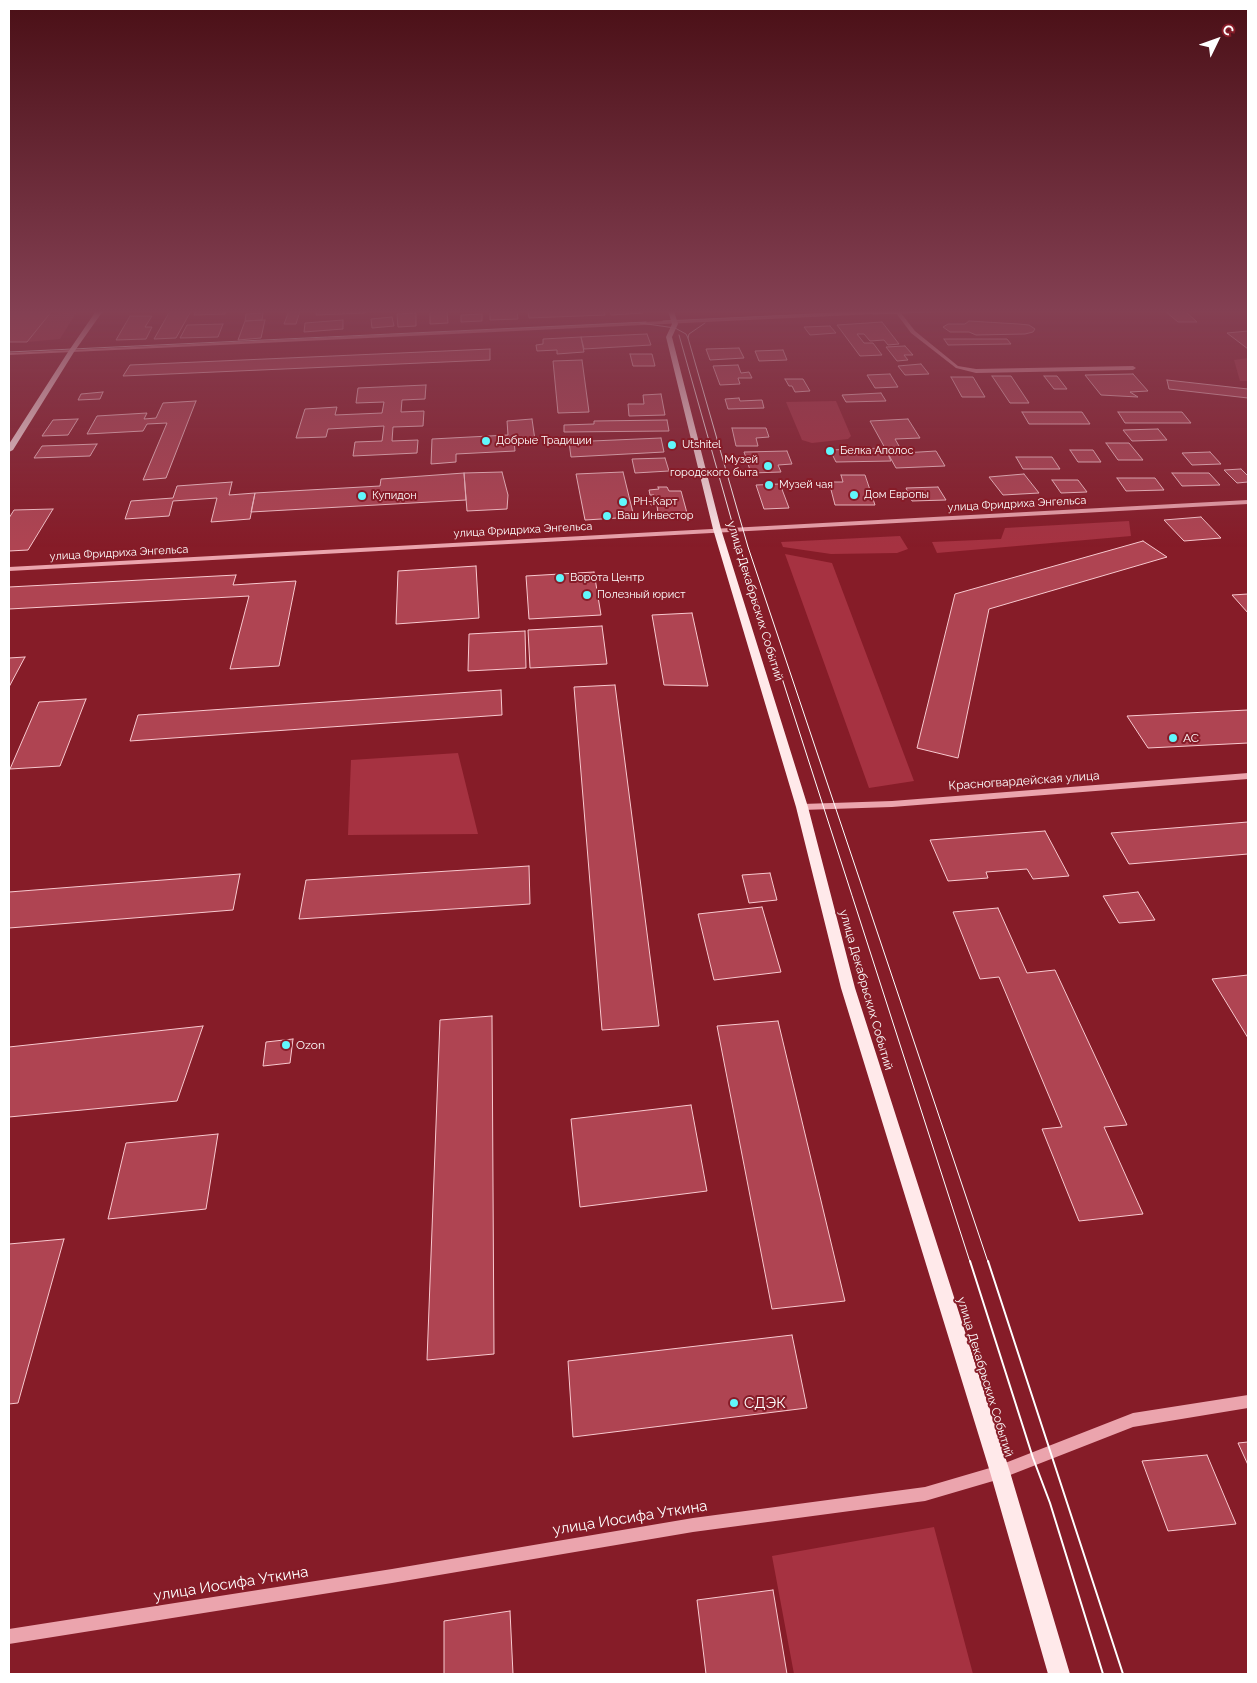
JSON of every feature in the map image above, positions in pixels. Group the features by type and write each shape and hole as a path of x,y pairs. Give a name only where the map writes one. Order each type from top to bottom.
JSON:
{"main road":[{"path":"9,450 48,390"},
{"name":"улица Декабрьских Событий","path":"682,390 717,529 802,807 848,988 1000,1472 1059,1674"}],"street":[{"name":"улица Фридриха Энгельса","path":"9,569 717,529 1248,502"},
{"name":"Красногвардейская улица","path":"802,807 910,802 1248,776"},
{"name":"улица Иосифа Уткина","path":"9,1637 392,1576 693,1525 925,1494 1000,1472 1133,1420 1248,1401"}],"shaded area":[{"path":"836,401 851,436 848,439 812,443 802,440 786,402"},
{"path":"1129,521 1131,536 937,553 932,542 1001,539 1005,528"},
{"path":"900,536 908,549 897,553 831,554 783,547 781,542"},
{"path":"785,554 832,563 914,781 869,788"},
{"path":"458,753 478,834 348,835 351,760"},
{"path":"934,1527 973,1674 794,1674 772,1556"}],"building":[{"path":"358,390 426,390 425,399 402,400 401,412 424,411 423,426 393,427 392,441 418,440 417,453 353,456 355,442 382,441 384,426 328,429 326,437 296,438 305,409 337,407 335,415 382,413 384,402 356,403"},
{"path":"556,390 586,390 589,412 558,413"},
{"path":"794,390 810,391 795,392"},
{"path":"958,390 981,390 985,397 962,397"},
{"path":"1001,390 1020,390 1029,403 1010,403"},
{"path":"1097,390 1148,391 1130,392 1138,397 1101,395"},
{"path":"1174,390 1248,390 1248,398"},
{"path":"103,392 100,399 78,400 81,394"},
{"path":"881,393 886,401 846,402 842,395"},
{"path":"661,394 665,415 629,416 628,404 644,404 643,395"},
{"path":"739,398 740,401 762,400 764,408 728,409 725,399"},
{"path":"196,401 166,478 143,480 167,423 147,424 143,431 87,434 97,416 147,413 144,419 156,418 163,403"},
{"path":"1022,412 1082,412 1090,424 1029,424"},
{"path":"1118,412 1182,412 1191,423 1125,423"},
{"path":"78,419 68,435 42,436 53,420"},
{"path":"532,419 535,440 514,441 515,451 456,454 456,462 431,464 432,439 508,435 507,421"},
{"path":"908,419 920,438 895,439 903,453 936,451 945,466 896,468 870,421"},
{"path":"667,420 669,431 564,432 564,425 594,424 594,421"},
{"path":"732,428 766,428 769,437 756,438 758,446 736,446"},
{"path":"1158,429 1167,440 1132,441 1123,430"},
{"path":"661,438 664,452 571,457 569,442"},
{"path":"1106,443 1129,443 1143,460 1118,460"},
{"path":"97,444 90,456 34,458 42,446"},
{"path":"885,448 891,461 836,462 830,450"},
{"path":"1070,450 1093,450 1101,462 1078,462"},
{"path":"787,451 792,464 778,465 781,472 751,473 744,452"},
{"path":"1210,452 1221,464 1192,465 1182,453"},
{"path":"1016,457 1052,457 1060,469 1023,469"},
{"path":"665,458 669,471 635,473 632,459"},
{"path":"1241,469 1248,476 1248,482 1237,483 1224,470"},
{"path":"502,472 508,495 507,509 467,511 464,473"},
{"path":"623,472 634,517 585,520 576,474"},
{"path":"464,473 466,500 251,512 255,493 380,486 381,479"},
{"path":"1172,473 1209,473 1220,485 1182,486"},
{"path":"1024,474 1039,493 1003,495 989,477"},
{"path":"841,475 865,475 875,505 835,505 829,482 843,482"},
{"path":"1117,478 1155,478 1164,490 1126,491"},
{"path":"1052,480 1078,480 1087,492 1061,493"},
{"path":"232,482 229,495 255,493 250,519 211,522 217,498 173,501 169,516 125,519 131,501 173,498 177,486"},
{"path":"780,484 789,508 764,509 756,485"},
{"path":"658,487 667,487 669,491 681,491 687,513 658,514 657,505 651,505 650,501 656,500 654,495 650,495 649,490 659,489"},
{"path":"938,487 946,500 912,501 906,488"},
{"path":"53,509 28,550 9,551 9,518 14,510"},
{"path":"1201,517 1221,538 1184,541 1164,520"},
{"path":"1143,541 1167,557 989,609 958,758 917,748 955,594"},
{"path":"476,566 479,618 396,624 398,571"},
{"path":"594,572 601,615 529,619 526,576"},
{"path":"236,575 233,585 296,581 279,666 230,669 249,596 9,609 9,587"},
{"path":"1248,594 1248,613 1232,595"},
{"path":"692,613 708,686 664,685 652,615"},
{"path":"602,626 607,664 530,668 528,630"},
{"path":"525,631 526,668 468,671 469,634"},
{"path":"25,657 9,687 9,658"},
{"path":"615,685 659,1026 602,1030 574,687"},
{"path":"501,690 502,715 130,741 138,715"},
{"path":"86,699 60,766 10,769 39,702"},
{"path":"1248,710 1248,743 1148,748 1127,716"},
{"path":"1248,822 1248,854 1129,864 1111,833"},
{"path":"1045,831 1069,876 1033,879 1027,869 986,872 988,878 948,881 930,840"},
{"path":"529,866 530,904 299,919 306,880"},
{"path":"770,873 777,900 749,903 742,875"},
{"path":"240,874 233,910 9,928 9,892"},
{"path":"1138,892 1155,920 1119,923 1103,896"},
{"path":"762,907 781,972 714,980 698,914"},
{"path":"998,908 1027,973 1055,970 1127,1125 1104,1127 1143,1214 1079,1221 1042,1129 1062,1127 999,977 980,979 953,912"},
{"path":"1248,975 1248,1038 1212,979"},
{"path":"492,1016 494,1354 427,1360 440,1020"},
{"path":"778,1021 845,1301 772,1309 717,1026"},
{"path":"203,1026 177,1101 9,1117 9,1047"},
{"path":"293,1039 290,1063 263,1066 266,1042"},
{"path":"691,1105 707,1191 580,1207 571,1119"},
{"path":"218,1134 206,1209 108,1219 126,1143"},
{"path":"64,1239 18,1403 9,1404 9,1244"},
{"path":"792,1335 807,1408 573,1437 568,1361"},
{"path":"1248,1442 1248,1465 1238,1443"},
{"path":"1207,1455 1236,1524 1168,1531 1142,1461"},
{"path":"773,1590 787,1674 706,1674 697,1600"},
{"path":"510,1611 513,1674 444,1674 444,1621"}],"tram line":[{"path":"694,390 734,529 970,1262"},
{"path":"703,390 748,547 988,1262"},
{"path":"970,1261 1033,1458 1050,1503 1103,1674"},
{"path":"988,1261 1123,1674"}],"place":[{"name":"Добрые Традиции","path":"486,441"},
{"name":"Utshitel","path":"672,445"},
{"name":"Белка Аполос","path":"830,451"},
{"name":"Музей городского быта","path":"768,466"},
{"name":"Музей чая","path":"769,485"},
{"name":"Дом Европы","path":"854,495"},
{"name":"Купидон","path":"362,496"},
{"name":"РН-Карт","path":"623,502"},
{"name":"Ваш Инвестор","path":"607,516"},
{"name":"Ворота Центр","path":"560,578"},
{"name":"Полезный юрист","path":"587,595"},
{"name":"АС","path":"1173,738"},
{"name":"Ozon","path":"286,1045"},
{"name":"СДЭК","path":"734,1403"}]}
